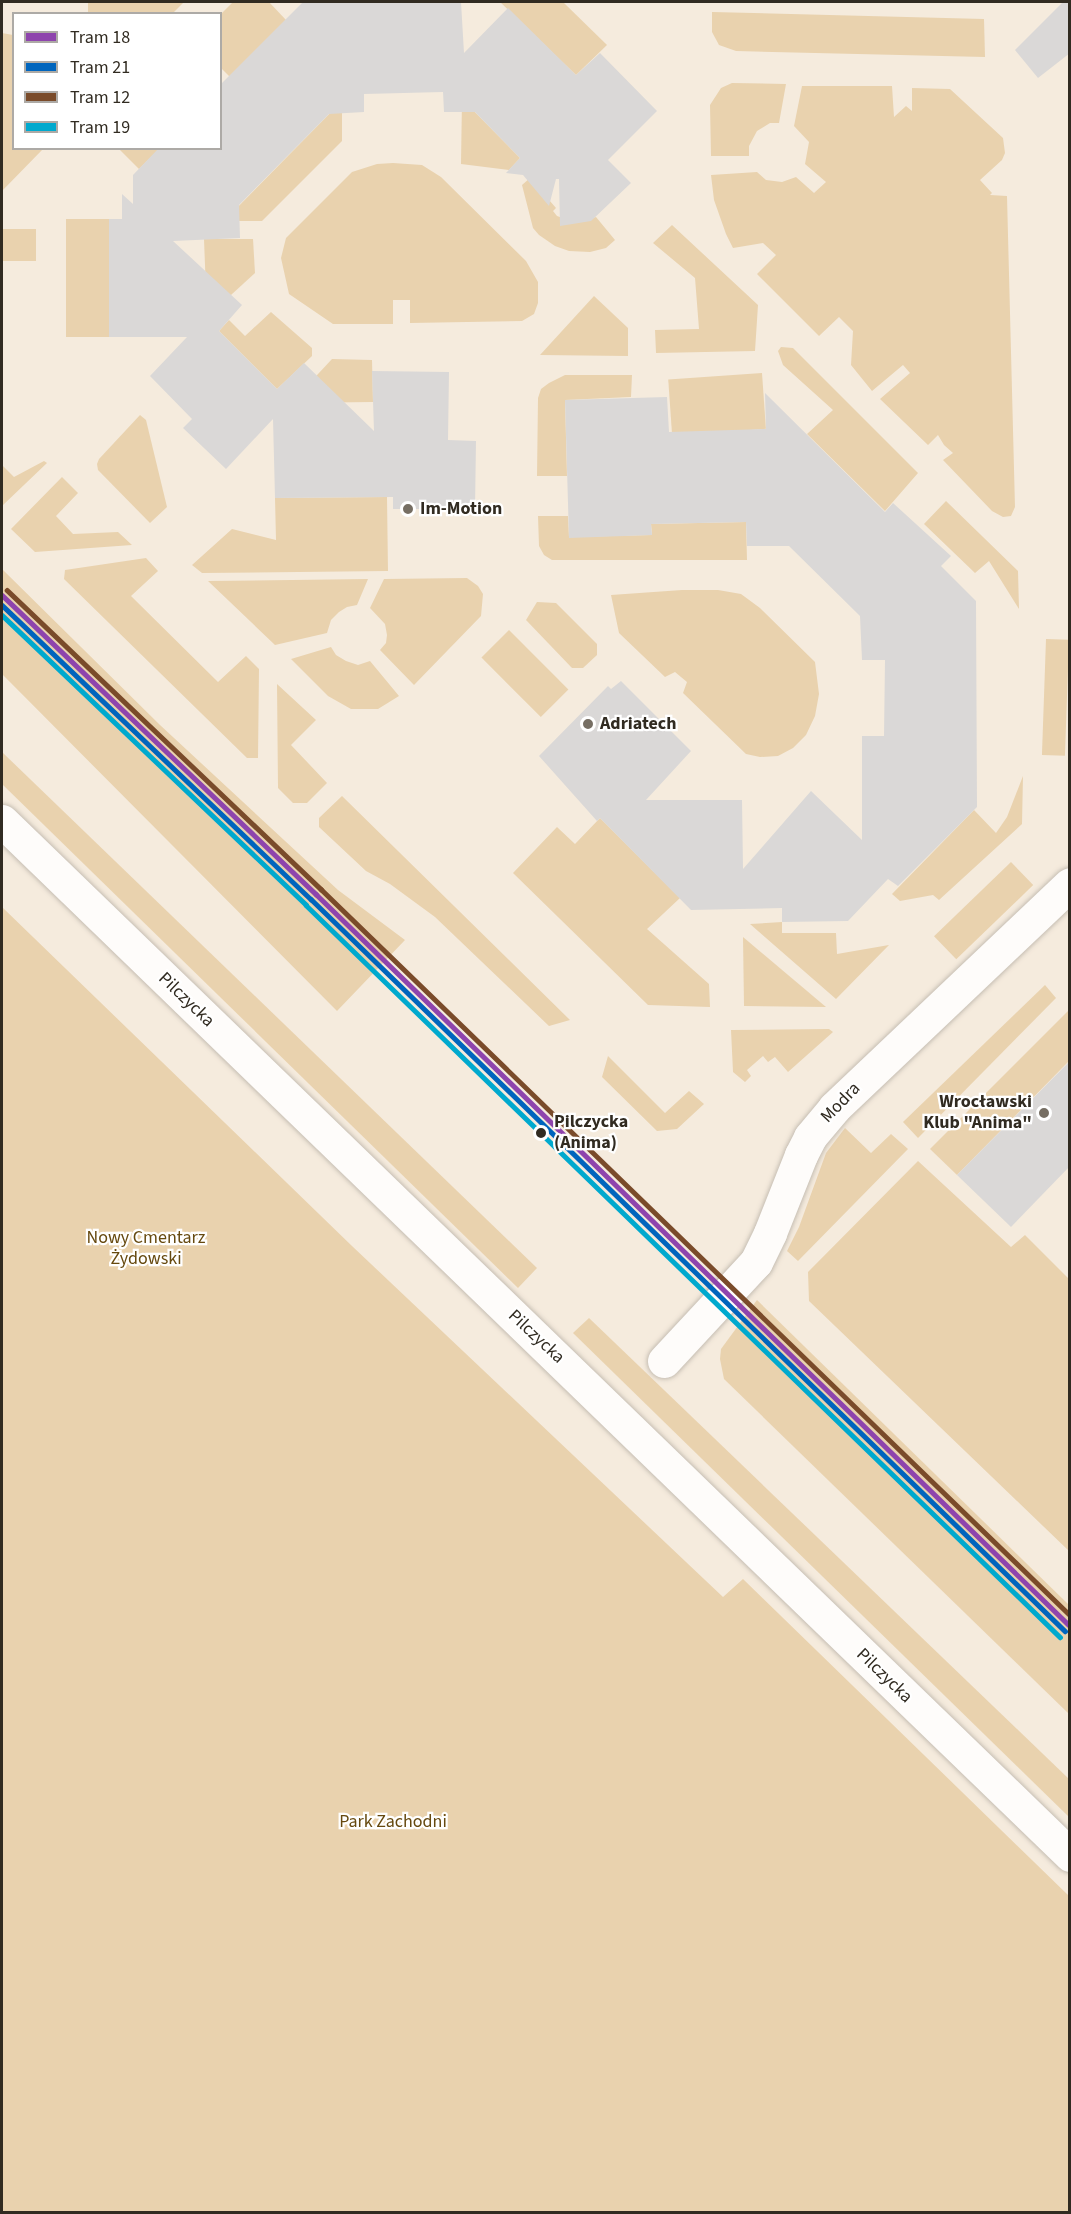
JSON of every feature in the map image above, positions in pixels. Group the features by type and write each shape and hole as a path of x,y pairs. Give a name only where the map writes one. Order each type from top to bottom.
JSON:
{"street":[{"name":"Pilczycka","path":"2,820 1070,1855"},
{"name":"Modra","path":"664,1361 756,1262 805,1146 834,1108 1070,884"}],"green space":[{"path":"88,2 184,2 174,12 88,12"},
{"path":"233,2 269,2 286,20 230,77 222,69 222,13"},
{"path":"500,2 563,2 607,45 576,75"},
{"path":"712,12 984,19 985,57 736,51 719,45 712,32"},
{"path":"2,33 12,35 12,150 42,150 2,191"},
{"path":"732,83 786,84 779,123 770,123 757,131 749,146 749,156 711,156 710,105 721,88"},
{"path":"802,86 892,86 894,117 906,106 912,111 912,88 950,89 1003,138 1005,153 1002,160 980,180 992,193 990,195 1007,196 1015,507 1011,516 1003,517 992,511 943,460 953,453 938,435 928,445 880,399 910,373 903,365 872,391 851,365 853,331 839,317 819,336 757,274 776,255 763,243 733,248 726,234 714,200 711,175 757,172 766,180 782,182 796,177 814,193 826,182 805,164 809,142 794,126"},
{"path":"462,99 520,158 509,170 461,164"},
{"path":"342,101 342,141 262,221 224,221"},
{"path":"120,150 158,150 139,169"},
{"path":"377,164 422,165 441,177 526,261 538,282 538,303 534,314 522,321 410,323 410,300 393,300 393,324 333,324 289,294 281,258 286,238 352,172"},
{"path":"530,178 556,208 553,211 557,216 577,223 596,217 615,240 606,248 590,252 569,251 555,246 539,235 533,228 522,185"},
{"path":"66,219 109,219 109,337 66,337"},
{"path":"672,225 758,305 755,351 656,353 655,330 699,329 695,278 653,243"},
{"path":"2,229 36,229 36,261 2,261"},
{"path":"204,239 253,239 255,273 207,317"},
{"path":"594,296 628,328 628,356 540,355"},
{"path":"271,312 312,348 312,356 277,389 219,331 229,320 245,336"},
{"path":"781,347 793,348 918,473 885,511 807,434 833,410 783,365 778,351"},
{"path":"332,359 372,360 373,402 291,403"},
{"path":"762,373 766,429 672,435 668,380"},
{"path":"565,375 632,375 631,397 565,400 567,476 537,476 538,398 541,389"},
{"path":"140,415 146,420 167,507 150,523 98,470 97,464"},
{"path":"44,461 47,463 2,506 2,465 14,477"},
{"path":"62,477 78,493 56,516 73,534 118,532 132,545 35,552 11,529"},
{"path":"387,497 388,571 202,573 192,565 232,529 276,540 275,498"},
{"path":"946,501 1018,571 1019,609 989,561 975,573 924,524"},
{"path":"538,516 568,516 569,537 652,535 651,524 746,522 747,560 552,560 544,555 539,546"},
{"path":"146,558 158,571 131,596 218,682 246,656 259,669 258,758 247,758 64,579 65,570"},
{"path":"2,569 160,725 338,890 405,940 337,1011 2,674"},
{"path":"467,578 478,586 483,594 481,616 414,685 380,650 386,643 385,624 370,608 384,579"},
{"path":"368,579 357,605 339,612 331,620 327,633 275,645 208,581"},
{"path":"718,590 741,594 760,608 815,662 819,694 815,716 806,735 793,748 778,756 760,757 746,754 683,693 687,682 675,672 665,677 619,633 611,595"},
{"path":"537,602 556,603 597,644 597,655 583,668 572,668 526,620"},
{"path":"509,630 568,689 541,717 481,658"},
{"path":"1046,639 1069,640 1065,756 1042,755"},
{"path":"331,647 336,655 346,661 358,665 370,661 399,696 378,709 351,709 328,696 291,659"},
{"path":"277,684 316,720 291,745 327,783 307,803 293,803 278,788"},
{"path":"2,752 537,1268 518,1288 2,784"},
{"path":"1023,776 1022,824 939,900 933,895 900,901 892,894 974,810 996,833 1007,817"},
{"path":"342,796 570,1020 549,1026 435,917 390,884 366,871 319,827 319,818"},
{"path":"600,818 680,898 647,929 709,984 710,1007 648,1005 513,873 557,827 575,844"},
{"path":"1011,862 1033,885 956,959 934,936"},
{"name":"Park Zachodni","path":"2,907 352,1246 723,1597 743,1579 1069,1896 1069,2212 2,2212"},
{"path":"782,922 782,933 836,933 837,954 889,945 836,999 750,924"},
{"path":"743,937 826,1007 744,1006"},
{"path":"1045,985 1056,998 918,1138 903,1122"},
{"path":"1068,1011 1069,1061 957,1175 930,1149"},
{"path":"829,1029 833,1032 788,1072 775,1057 768,1062 763,1056 747,1070 751,1076 745,1082 733,1072 731,1030"},
{"path":"608,1056 665,1113 689,1091 704,1104 677,1129 657,1131 602,1077"},
{"path":"845,1128 871,1153 891,1134 908,1149 798,1261 787,1251 799,1227 826,1153"},
{"path":"918,1161 1011,1247 1025,1235 1069,1279 1069,1551 809,1301 808,1272"},
{"path":"757,1300 1069,1605 1069,1714 724,1379 720,1359 721,1349"},
{"path":"589,1318 1069,1779 1069,1817 573,1333"}],"building":[{"path":"303,2 461,2 464,53 508,8 576,75 600,53 657,111 608,160 631,183 591,221 560,226 559,179 556,179 549,206 523,175 506,173 520,158 475,112 444,112 443,92 364,94 364,112 329,114 239,205 240,238 173,241 242,305 219,331 277,389 304,363 374,431 372,371 449,372 448,440 476,441 475,509 393,509 393,497 275,498 273,419 226,469 183,428 192,419 150,376 187,337 109,337 109,219 122,219 122,194 133,204 133,175 157,150 222,150 222,83"},
{"path":"1063,2 1070,2 1070,53 1038,78 1015,50"},
{"path":"765,393 885,512 893,503 951,556 941,566 976,601 977,807 898,886 888,879 848,921 782,922 782,908 691,910 600,818 597,821 539,756 608,686 611,689 621,681 691,751 646,800 742,800 743,869 811,791 862,840 862,736 884,736 885,660 862,660 860,616 789,546 747,546 746,522 651,524 652,535 569,538 565,400 667,397 669,432 766,429"},
{"name":"Wrocławski Klub \"Anima\"","path":"1070,1061 1070,1166 1011,1227 957,1175"}],"tram line":[{"name":"12","path":"7,590 321,889 1070,1615"},
{"name":"18","path":"2,595 316,894 1070,1626"},
{"name":"21","path":"2,605 311,899 1065,1631"},
{"name":"19","path":"2,615 306,905 1060,1637"}],"place":[{"name":"Im-Motion","path":"408,509"},
{"name":"Adriatech","path":"588,724"},
{"name":"Wrocławski Klub \"Anima\"","path":"1044,1113"},
{"name":"Pilczycka (Anima)","path":"541,1133"}],"park label":[{"name":"Nowy Cmentarz Żydowski","path":"146,1249"}]}
